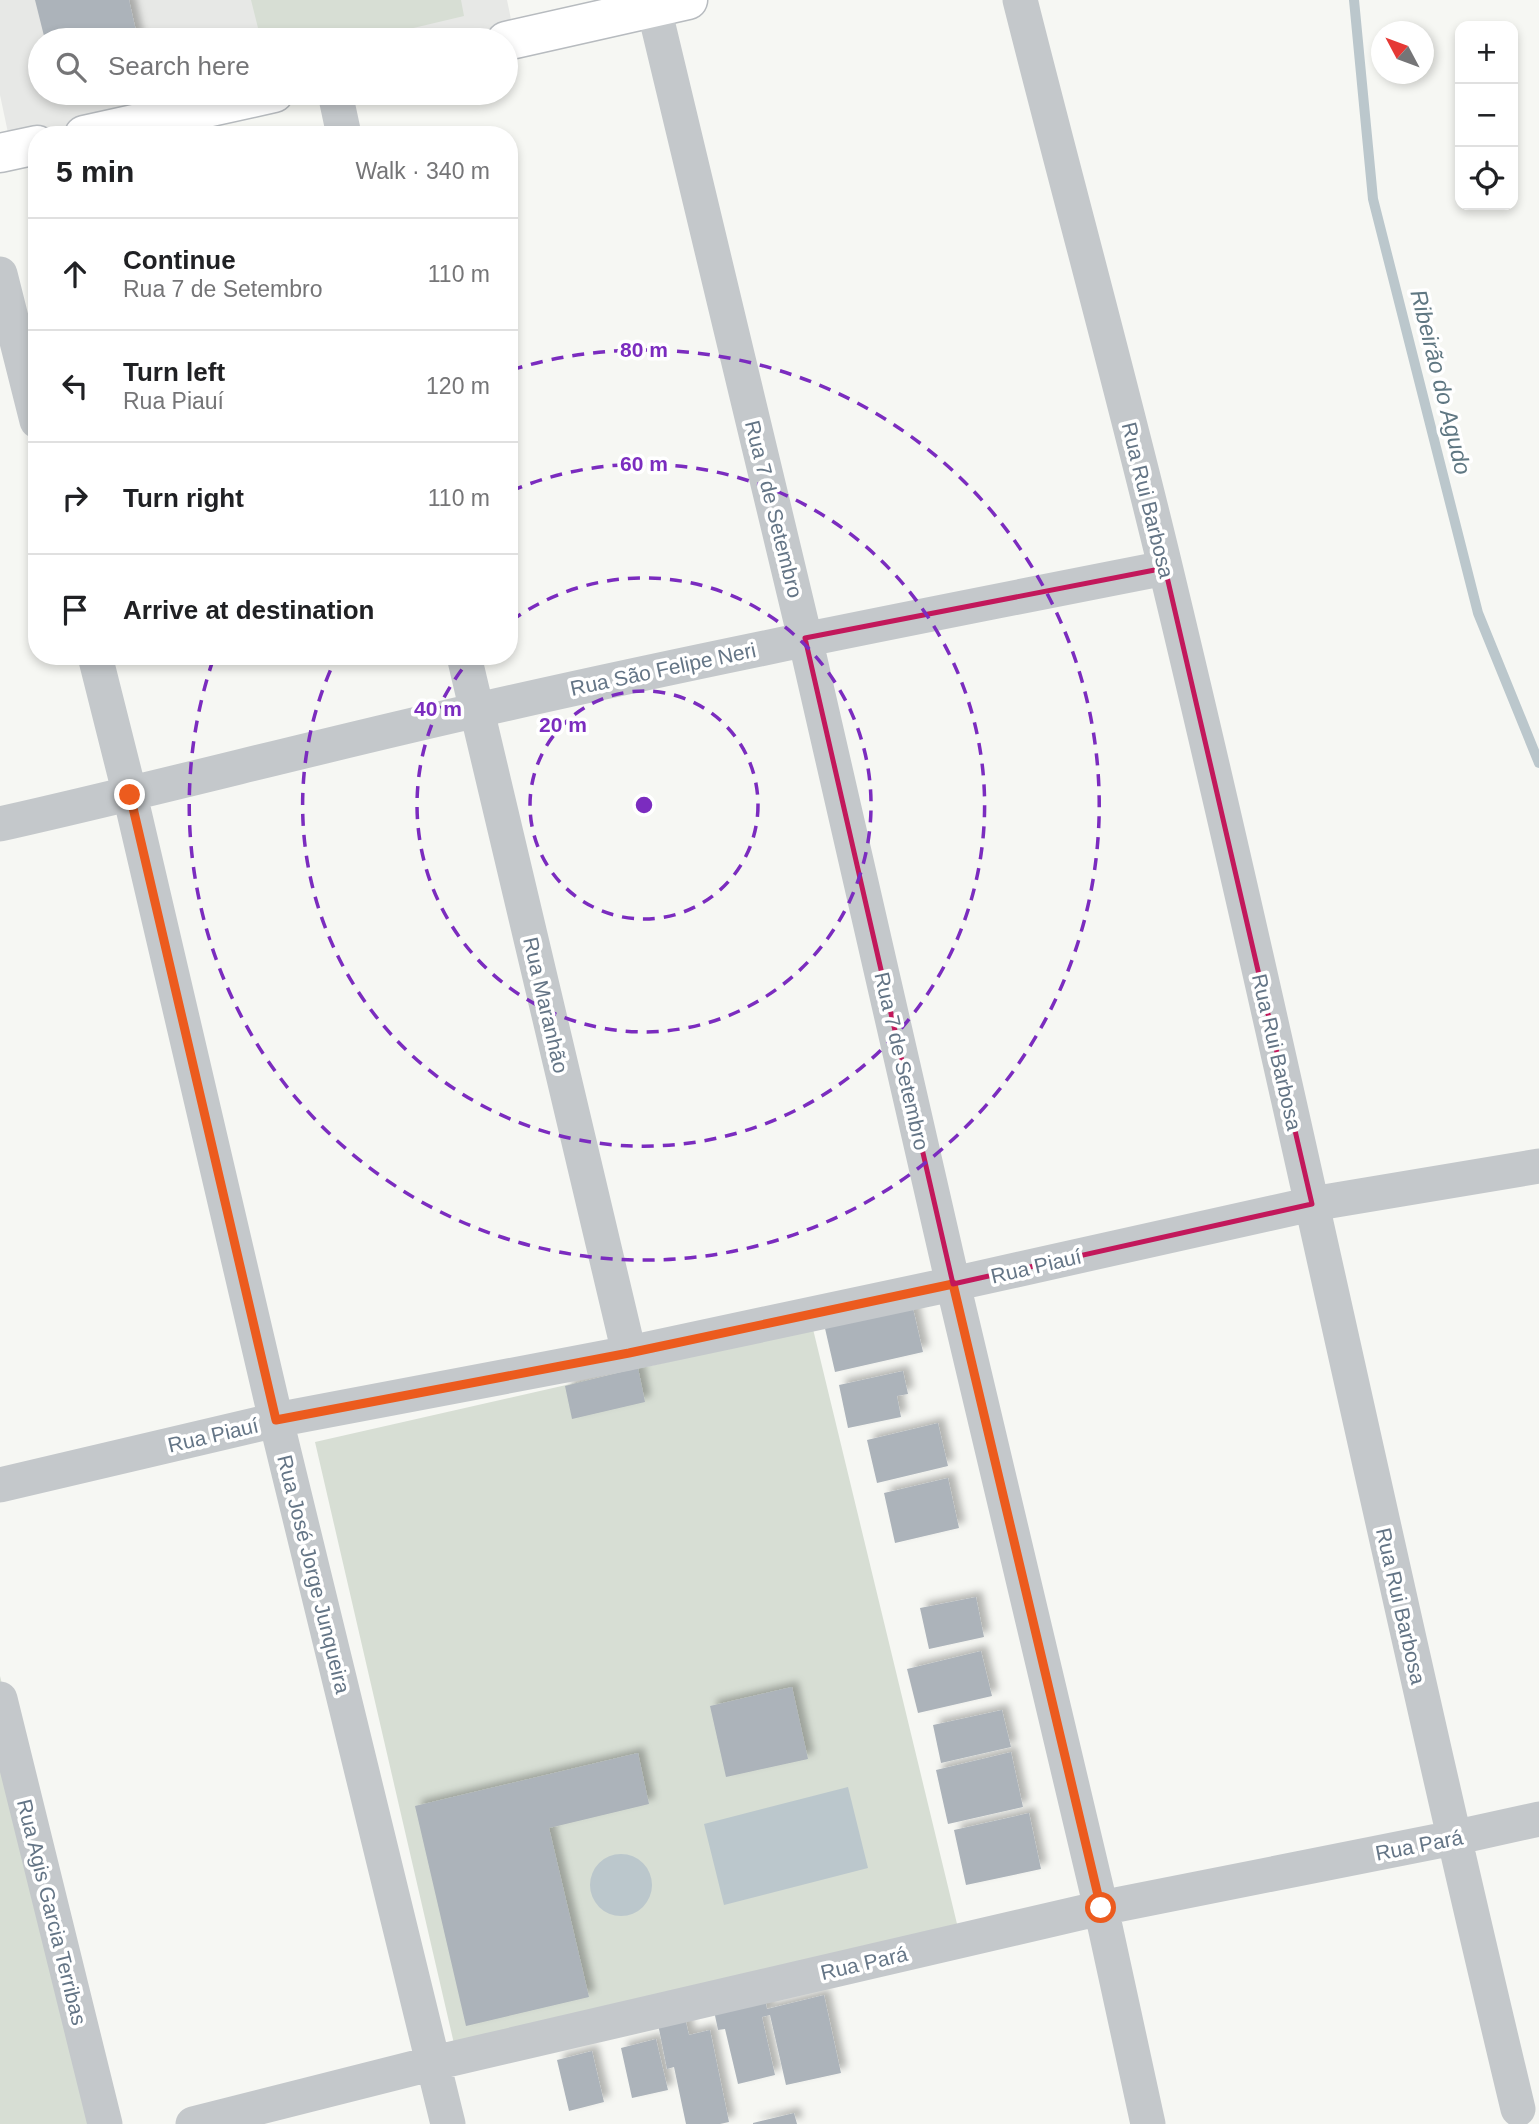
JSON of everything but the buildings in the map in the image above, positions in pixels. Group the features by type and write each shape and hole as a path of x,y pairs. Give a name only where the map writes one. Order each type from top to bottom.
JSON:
{"main road":[{"path":"518,38 665,3"},
{"path":"125,126 220,105"},
{"path":"0,153 28,147"}],"street":[{"name":"Rua Rui Barbosa","path":"1020,0 1165,568 1312,1204 1453,1838 1518,2109"},
{"name":"Rua 7 de Setembro","path":"665,3 805,638 953,1284 1101,1908 1148,2124"},
{"path":"338,105 342,126"},
{"path":"0,274 28,385"},
{"name":"Rua São Felipe Neri","path":"0,824 476,710 805,638 1165,568"},
{"name":"Rua José Jorge Junqueira","path":"97,665 276,1420 448,2124"},
{"name":"Rua Maranhão","path":"466,665 629,1353"},
{"name":"Rua Piauí","path":"0,1486 276,1420 629,1353 1312,1204 1539,1166"},
{"name":"Rua Agis Garcia Terribas","path":"0,1699 105,2124"},
{"name":"Rua Pará","path":"193,2124 434,2063 1101,1908 1539,1819"}],"highlighted area":[{"path":"1165,568 1312,1204 953,1284 805,638"}],"shaded area":[{"path":"0,0 507,0 513,28 28,28 28,105 200,105 107,126 28,126 28,139 11,147 0,95"},
{"path":"251,0 461,0 464,16 414,28 258,28"},
{"path":"813,1329 958,1928 455,2048 315,1442"},
{"path":"0,1676 112,2124 0,2124"},
{"path":"848,1787 868,1868 724,1905 704,1824"},
{"path":"621,1854 643,1863 652,1885 643,1907 621,1916 599,1907 590,1885 599,1863"}],"waterway":[{"name":"Ribeirão do Agudo","path":"1354,0 1373,199 1478,613 1539,763"}],"route":[{"path":"130,795 276,1420 629,1353 953,1284 1101,1908"}]}
